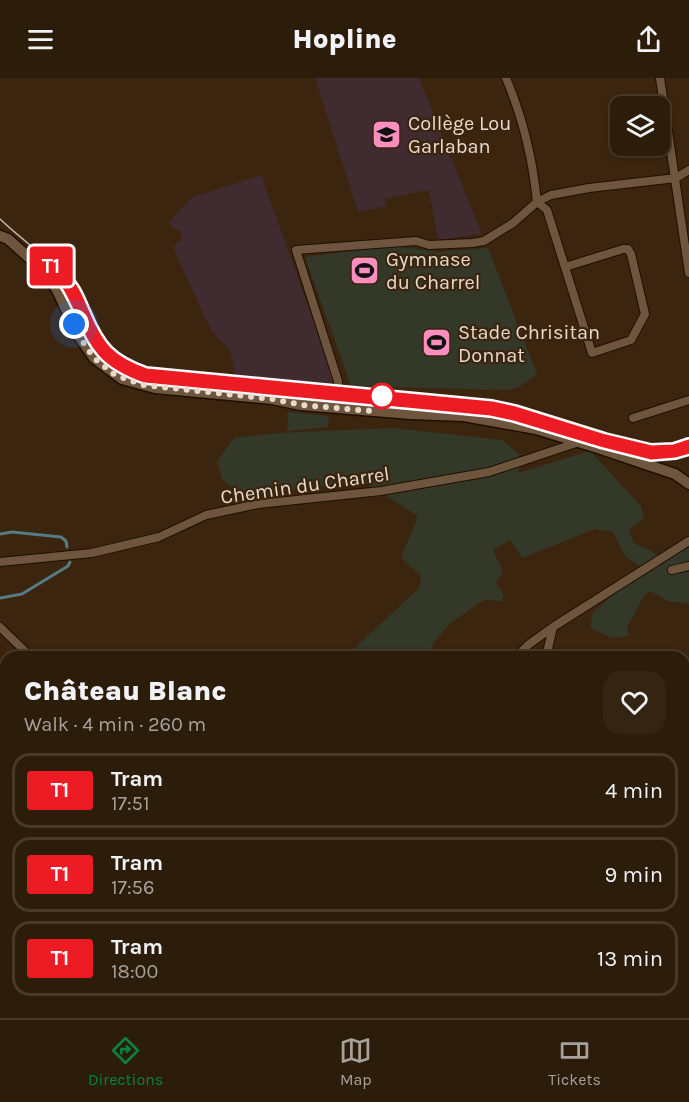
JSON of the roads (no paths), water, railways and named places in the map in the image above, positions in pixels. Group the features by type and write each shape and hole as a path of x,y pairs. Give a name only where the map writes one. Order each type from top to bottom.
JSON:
{"street":[{"path":"506,78 523,133 535,181 537,202 547,210 592,353 631,340 645,314 628,249 565,267"},
{"path":"660,78 676,178 685,212 689,273"},
{"path":"338,408 338,381 296,250 416,241 429,245 484,241 513,223 537,202 551,195 589,188 676,178 689,170"},
{"path":"0,236 8,240 44,271 57,290 78,335 94,358 122,379 155,388 272,399 302,405 464,416 536,429 675,474 689,484"},
{"path":"633,418 689,400"},
{"name":"Chemin du Charrel","path":"0,562 92,553 159,537 206,515 258,504 381,491 489,472 579,442"},
{"path":"522,651 554,627 689,540"},
{"path":"672,570 689,566"},
{"path":"0,627 25,651"},
{"path":"548,651 554,627"}],"waterway":[{"path":"0,534 12,532 61,537 66,541 67,547"},
{"path":"0,598 22,594 68,566 70,562"}],"tram line":[{"path":"0,219 66,278 94,334 106,350 122,363 146,373 492,407 515,411 605,439 651,450 674,449 689,444"},
{"name":"T1","path":"689,444 674,449 651,450 492,406 168,377 146,373 130,368 102,347 74,288 50,264 69,291 99,351 111,362 128,372 145,378 491,411 651,455 689,449"}],"place":[{"name":"Collège Lou Garlaban","path":"387,134"},
{"name":"Gymnase du Charrel","path":"365,271"},
{"name":"Stade Chrisitan Donnat","path":"437,343"}]}
